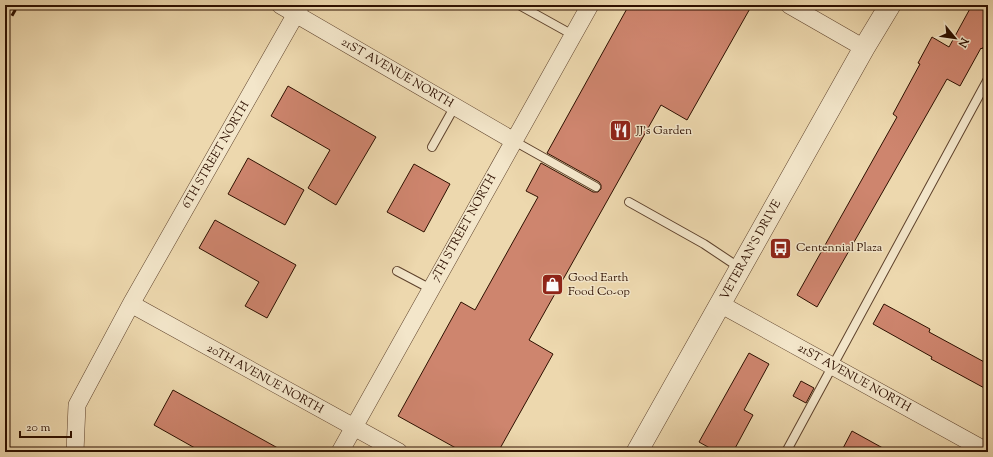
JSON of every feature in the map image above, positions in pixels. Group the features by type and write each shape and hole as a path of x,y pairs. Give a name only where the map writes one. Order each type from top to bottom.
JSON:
{"street":[{"name":"21ST AVENUE NORTH","path":"280,5 299,9 455,106 514,140"},
{"name":"7TH STREET NORTH","path":"340,452 590,5"},
{"path":"789,5 864,48"},
{"name":"VETERAN'S DRIVE","path":"637,452 864,48 890,5"},
{"name":"6TH STREET NORTH","path":"75,452 77,405 131,304 299,9"},
{"name":"20TH AVENUE NORTH","path":"131,304 353,428 399,452"},
{"name":"21ST AVENUE NORTH","path":"720,304 988,452"}],"lane":[{"path":"519,5 573,36"},
{"path":"786,452 831,366 988,79"},
{"path":"432,147 455,106"},
{"path":"514,140 596,187"},
{"path":"629,202 704,244 740,268"},
{"path":"397,271 431,289"}],"building":[{"path":"629,5 752,5 687,120 661,105 529,340 553,354 498,452 463,452 398,416 461,302 475,310 538,197 526,191 541,163 593,192 598,192 601,189 599,182 547,153"},
{"path":"972,5 988,5 988,39 982,49 981,48 960,86 947,79 817,307 797,295 897,117 893,114 920,64 918,63 932,37 949,47"},
{"path":"288,86 376,137 336,205 308,188 330,150 271,116"},
{"path":"248,158 304,190 285,225 228,194"},
{"path":"414,164 450,184 424,232 387,212"},
{"path":"215,220 296,265 267,318 245,306 259,282 199,248"},
{"path":"884,304 930,329 929,332 988,364 988,390 931,359 932,357 873,324"},
{"path":"749,353 769,364 744,410 753,415 733,452 717,452 699,442"},
{"path":"801,381 814,388 806,403 793,396"},
{"path":"173,390 285,452 202,452 154,425"},
{"path":"852,431 890,452 841,452"}],"railway":[{"path":"5,28 18,5"}],"place":[{"name":"JJ's Garden","path":"621,131"},
{"name":"Centennial Plaza","path":"780,248"},
{"name":"Good Earth Food Co-op","path":"552,285"}]}
